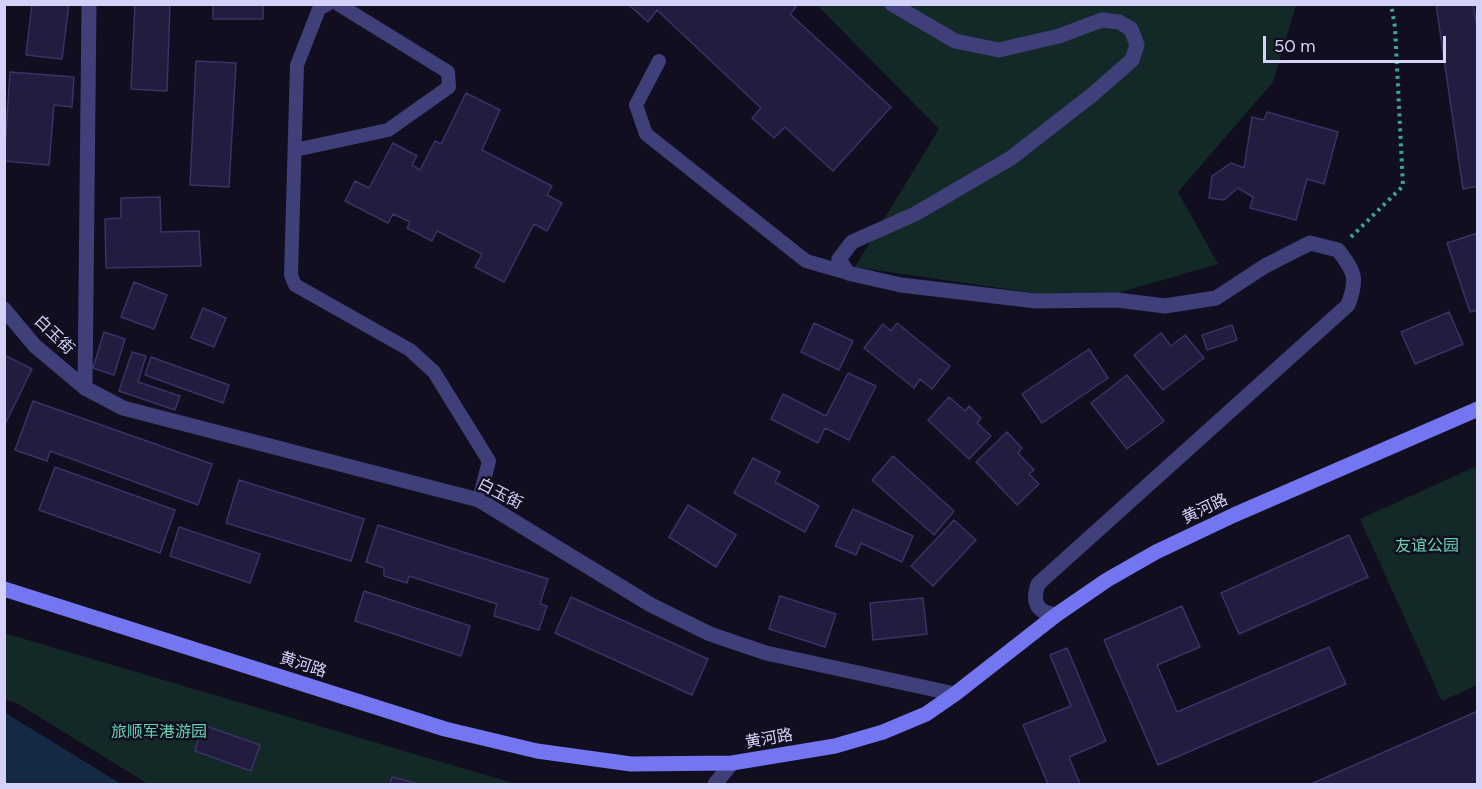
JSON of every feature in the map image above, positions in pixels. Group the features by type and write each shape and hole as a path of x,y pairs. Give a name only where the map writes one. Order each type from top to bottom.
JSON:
{"main road":[{"name":"黄河路","path":"4,589 445,729 537,751 631,764 732,763 835,746 883,732 926,714 1056,615 1107,580 1156,552 1234,515 1478,409"}],"street":[{"path":"85,388 89,4"},
{"path":"892,4 955,41 999,50 1059,36 1102,20 1119,22 1131,29 1137,45 1132,60 1092,95 1011,158 915,214 852,242 839,259 848,273 901,285 1036,301 1117,300 1165,306 1216,298 1265,266 1310,243 1338,250 1350,266 1355,286 1348,304 1038,584 1034,595 1037,606 1047,614 1056,615"},
{"name":"白玉街","path":"4,309 35,346 85,388 123,408 478,500 651,605 710,634 766,653 955,694"},
{"path":"715,784 732,763"}],"lane":[{"path":"328,4 319,9 297,65 291,275 295,285 410,350 434,372 489,461 478,500"},
{"path":"295,150 388,130 449,87 448,72 338,4"},
{"path":"659,61 636,105 646,134 806,261 848,273"}],"path":[{"path":"1338,250 1403,186 1395,27 1391,4"}],"green space":[{"path":"817,5 1296,5 1273,82 1178,192 1218,264 1090,301 855,267 939,129"},
{"name":"友谊公园","path":"1477,466 1477,685 1442,701 1360,519"},
{"name":"旅顺军港游园","path":"4,633 516,784 148,784 20,705 5,699"}],"water":[{"path":"4,712 121,784 5,784"}],"building":[{"path":"32,4 69,4 62,59 26,55"},
{"path":"135,4 170,4 167,91 131,89"},
{"path":"213,4 263,4 263,19 213,19"},
{"path":"628,4 794,4 796,7 790,14 891,107 833,171 785,127 774,138 752,118 761,108 657,10 648,22"},
{"path":"1436,4 1473,4 1478,33 1478,186 1463,189"},
{"path":"196,61 236,63 229,187 190,185"},
{"path":"10,72 74,77 72,107 54,105 49,165 4,161"},
{"path":"466,93 500,110 482,150 552,186 547,195 562,203 547,231 534,224 504,282 475,267 482,254 437,231 432,241 407,228 410,222 393,214 388,223 345,201 355,181 369,188 393,143 417,156 412,165 420,170 435,141 441,144"},
{"path":"1267,112 1338,132 1324,184 1307,179 1296,220 1250,208 1253,197 1238,188 1224,200 1209,198 1212,176 1231,163 1244,168 1252,117 1264,120"},
{"path":"160,197 161,232 199,231 201,266 106,268 105,219 121,218 121,198"},
{"path":"1478,233 1478,310 1470,312 1447,243"},
{"path":"134,282 167,295 154,329 121,317"},
{"path":"203,308 226,318 214,347 191,338"},
{"path":"1449,312 1463,344 1415,364 1401,332"},
{"path":"814,323 853,341 839,370 801,352"},
{"path":"897,323 950,366 932,389 920,379 914,388 864,348 883,324 891,331"},
{"path":"1232,325 1237,340 1207,350 1202,335"},
{"path":"104,332 125,339 114,375 93,368"},
{"path":"1161,333 1171,346 1185,335 1204,358 1163,390 1134,355"},
{"path":"1089,349 1108,378 1042,423 1022,394"},
{"path":"132,352 146,356 138,382 180,396 175,410 119,391"},
{"path":"4,355 32,369 4,426"},
{"path":"151,357 229,385 223,403 145,375"},
{"path":"848,373 876,386 849,440 825,428 818,443 771,419 783,394 826,416"},
{"path":"1127,375 1164,421 1127,449 1091,403"},
{"path":"949,397 965,411 969,406 981,418 977,423 991,436 969,459 928,420"},
{"path":"33,401 212,464 198,505 50,451 47,461 15,450"},
{"path":"1007,432 1022,448 1018,453 1034,470 1029,474 1039,484 1017,505 976,462"},
{"path":"893,456 954,511 934,535 872,480"},
{"path":"753,458 780,472 775,482 819,506 805,532 734,493"},
{"path":"55,467 175,510 160,553 39,510"},
{"path":"239,480 364,519 351,561 226,523"},
{"path":"688,505 736,535 716,567 669,537"},
{"path":"853,509 913,536 902,562 861,543 856,555 835,546"},
{"path":"954,520 976,540 933,586 911,566"},
{"path":"378,525 548,579 540,604 547,606 539,630 494,616 497,604 409,576 407,583 384,576 384,568 366,562"},
{"path":"179,527 260,554 250,583 170,556"},
{"path":"1349,535 1368,577 1239,634 1221,593"},
{"path":"364,591 470,626 461,656 355,621"},
{"path":"780,596 836,614 825,647 769,629"},
{"path":"571,597 708,659 692,695 555,633"},
{"path":"923,598 927,634 873,640 870,603"},
{"path":"1182,606 1200,647 1157,665 1177,712 1329,647 1346,684 1158,765 1104,640"},
{"path":"1067,648 1106,741 1069,757 1080,784 1048,784 1023,725 1071,706 1050,655"},
{"path":"1478,711 1478,784 1311,784"},
{"path":"203,725 260,745 251,771 195,751"},
{"path":"392,777 419,784 390,784"}]}
